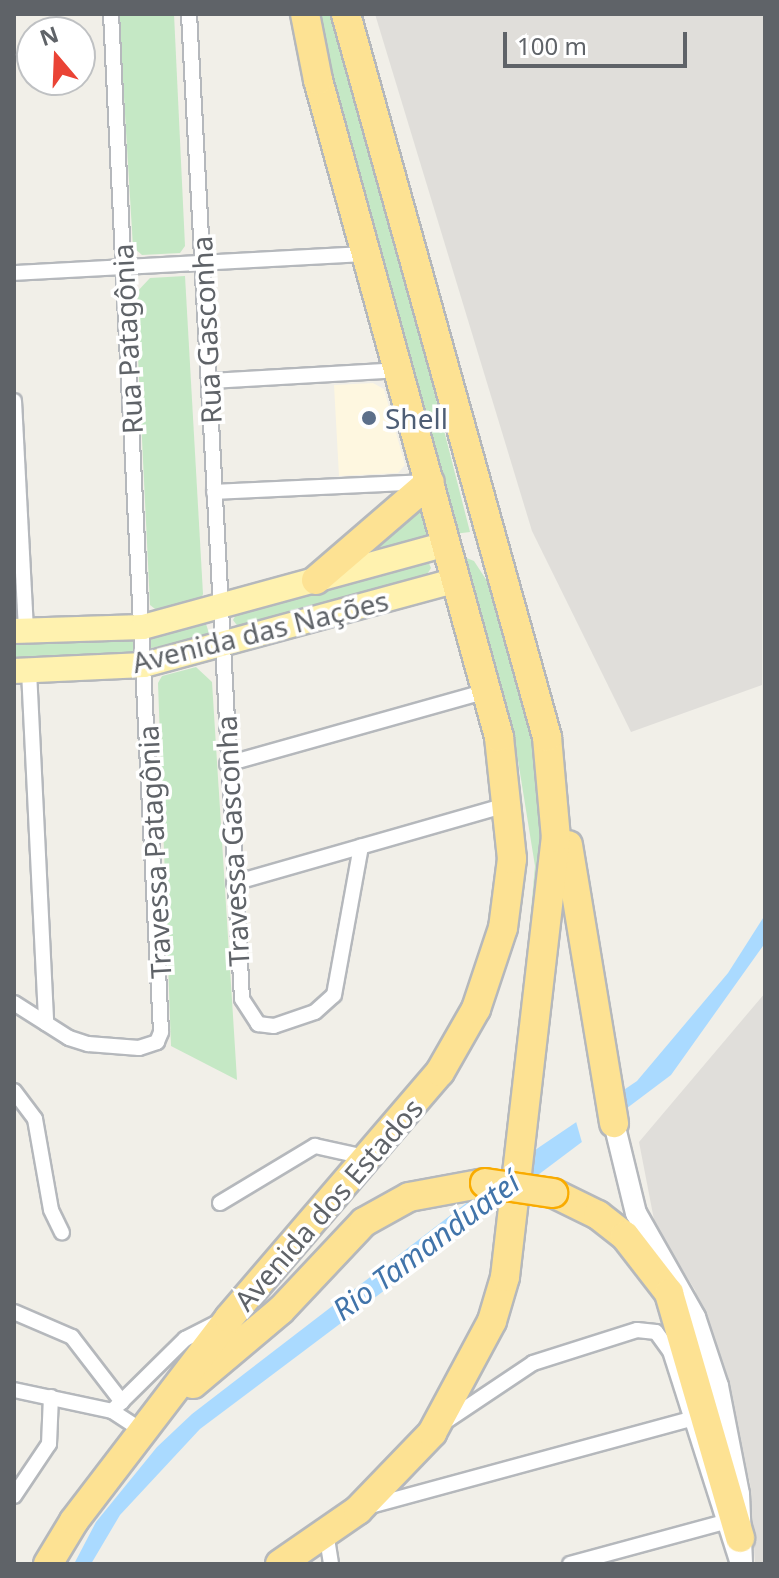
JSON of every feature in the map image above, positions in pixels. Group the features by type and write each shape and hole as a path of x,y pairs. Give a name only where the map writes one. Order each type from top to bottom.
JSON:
{"highway":[{"name":"Avenida dos Estados","path":"48,1564 148,1423 229,1318 370,1158 440,1072 487,984 508,898 509,804 487,691 318,80 305,14"},
{"path":"346,14 547,737 614,1123"},
{"path":"316,580 430,482"},
{"path":"447,544 471,548 501,573"},
{"path":"280,1564 358,1510 432,1433 492,1321 505,1277 554,884 555,790"},
{"path":"148,1423 281,1310 344,1238 386,1208 459,1185 526,1186 578,1203 625,1236 657,1272 683,1329 698,1412 735,1547"}],"main road":[{"path":"294,14 318,80"},
{"name":"Avenida das Nações","path":"20,631 143,627 447,544"},
{"name":"Avenida das Nações","path":"21,671 144,665 457,580"},
{"path":"614,1123 636,1213 695,1317 718,1386 739,1494 735,1547"}],"street":[{"name":"Rua Patagônia","path":"111,14 144,665"},
{"name":"Rua Gasconha","path":"189,14 220,646"},
{"path":"14,273 366,254"},
{"path":"209,381 399,370"},
{"path":"14,401 20,631"},
{"path":"214,492 430,482"},
{"name":"Travessa Gasconha","path":"220,646 243,1006 264,1027 315,1012 334,995 361,846"},
{"name":"Travessa Patagônia","path":"46,1024 69,1038 110,1047 139,1048 159,1039 163,1018 144,665"},
{"path":"21,671 46,1024"},
{"path":"227,764 487,691"},
{"path":"234,883 509,804"},
{"path":"14,1003 46,1024"},
{"path":"14,1091 35,1119 51,1210 62,1233"},
{"path":"220,1203 315,1146 370,1158"},
{"path":"14,1312 72,1337 117,1407"},
{"path":"117,1407 185,1339 229,1318"},
{"path":"358,1510 698,1412 670,1351 656,1332 637,1330 533,1363 494,1384 432,1433"},
{"path":"14,1390 117,1407 148,1423"},
{"path":"14,1496 49,1444 51,1397"},
{"path":"326,1532 331,1564"},
{"path":"570,1564 735,1547"}],"shaded area":[{"path":"375,14 765,14 762,685 631,732 532,531"},
{"path":"373,383 384,389 405,465 398,473 339,476 334,385"},
{"path":"765,993 765,1564 755,1564 750,1483 695,1290 655,1225 639,1142"}],"green space":[{"path":"119,14 174,14 185,246 180,253 142,255 133,247"},
{"path":"315,14 331,14 370,141 470,532 454,534"},
{"path":"185,276 203,594 201,599 159,612 150,605 135,294 150,278"},
{"path":"420,500 430,528 426,537 365,555"},
{"path":"464,557 474,561 489,584 533,721 549,817 521,1022 535,866 516,748 459,559"},
{"path":"428,561 431,568 426,576 239,628 233,620 238,611"},
{"path":"205,621 210,636 151,648 151,636"},
{"path":"130,638 136,641 135,654 14,660 14,642"},
{"path":"196,667 212,682 237,1080 171,1046 158,683 162,676"}],"water":[{"name":"Rio Tamanduateí","path":"765,915 765,943 671,1075 200,1429 120,1515 91,1564 74,1564 96,1522 157,1447 192,1414 538,1148 637,1081 728,973"}],"pier":[{"path":"616,1089 621,1118 583,1146 575,1118"}],"place":[{"name":"Shell","path":"369,418"}]}
